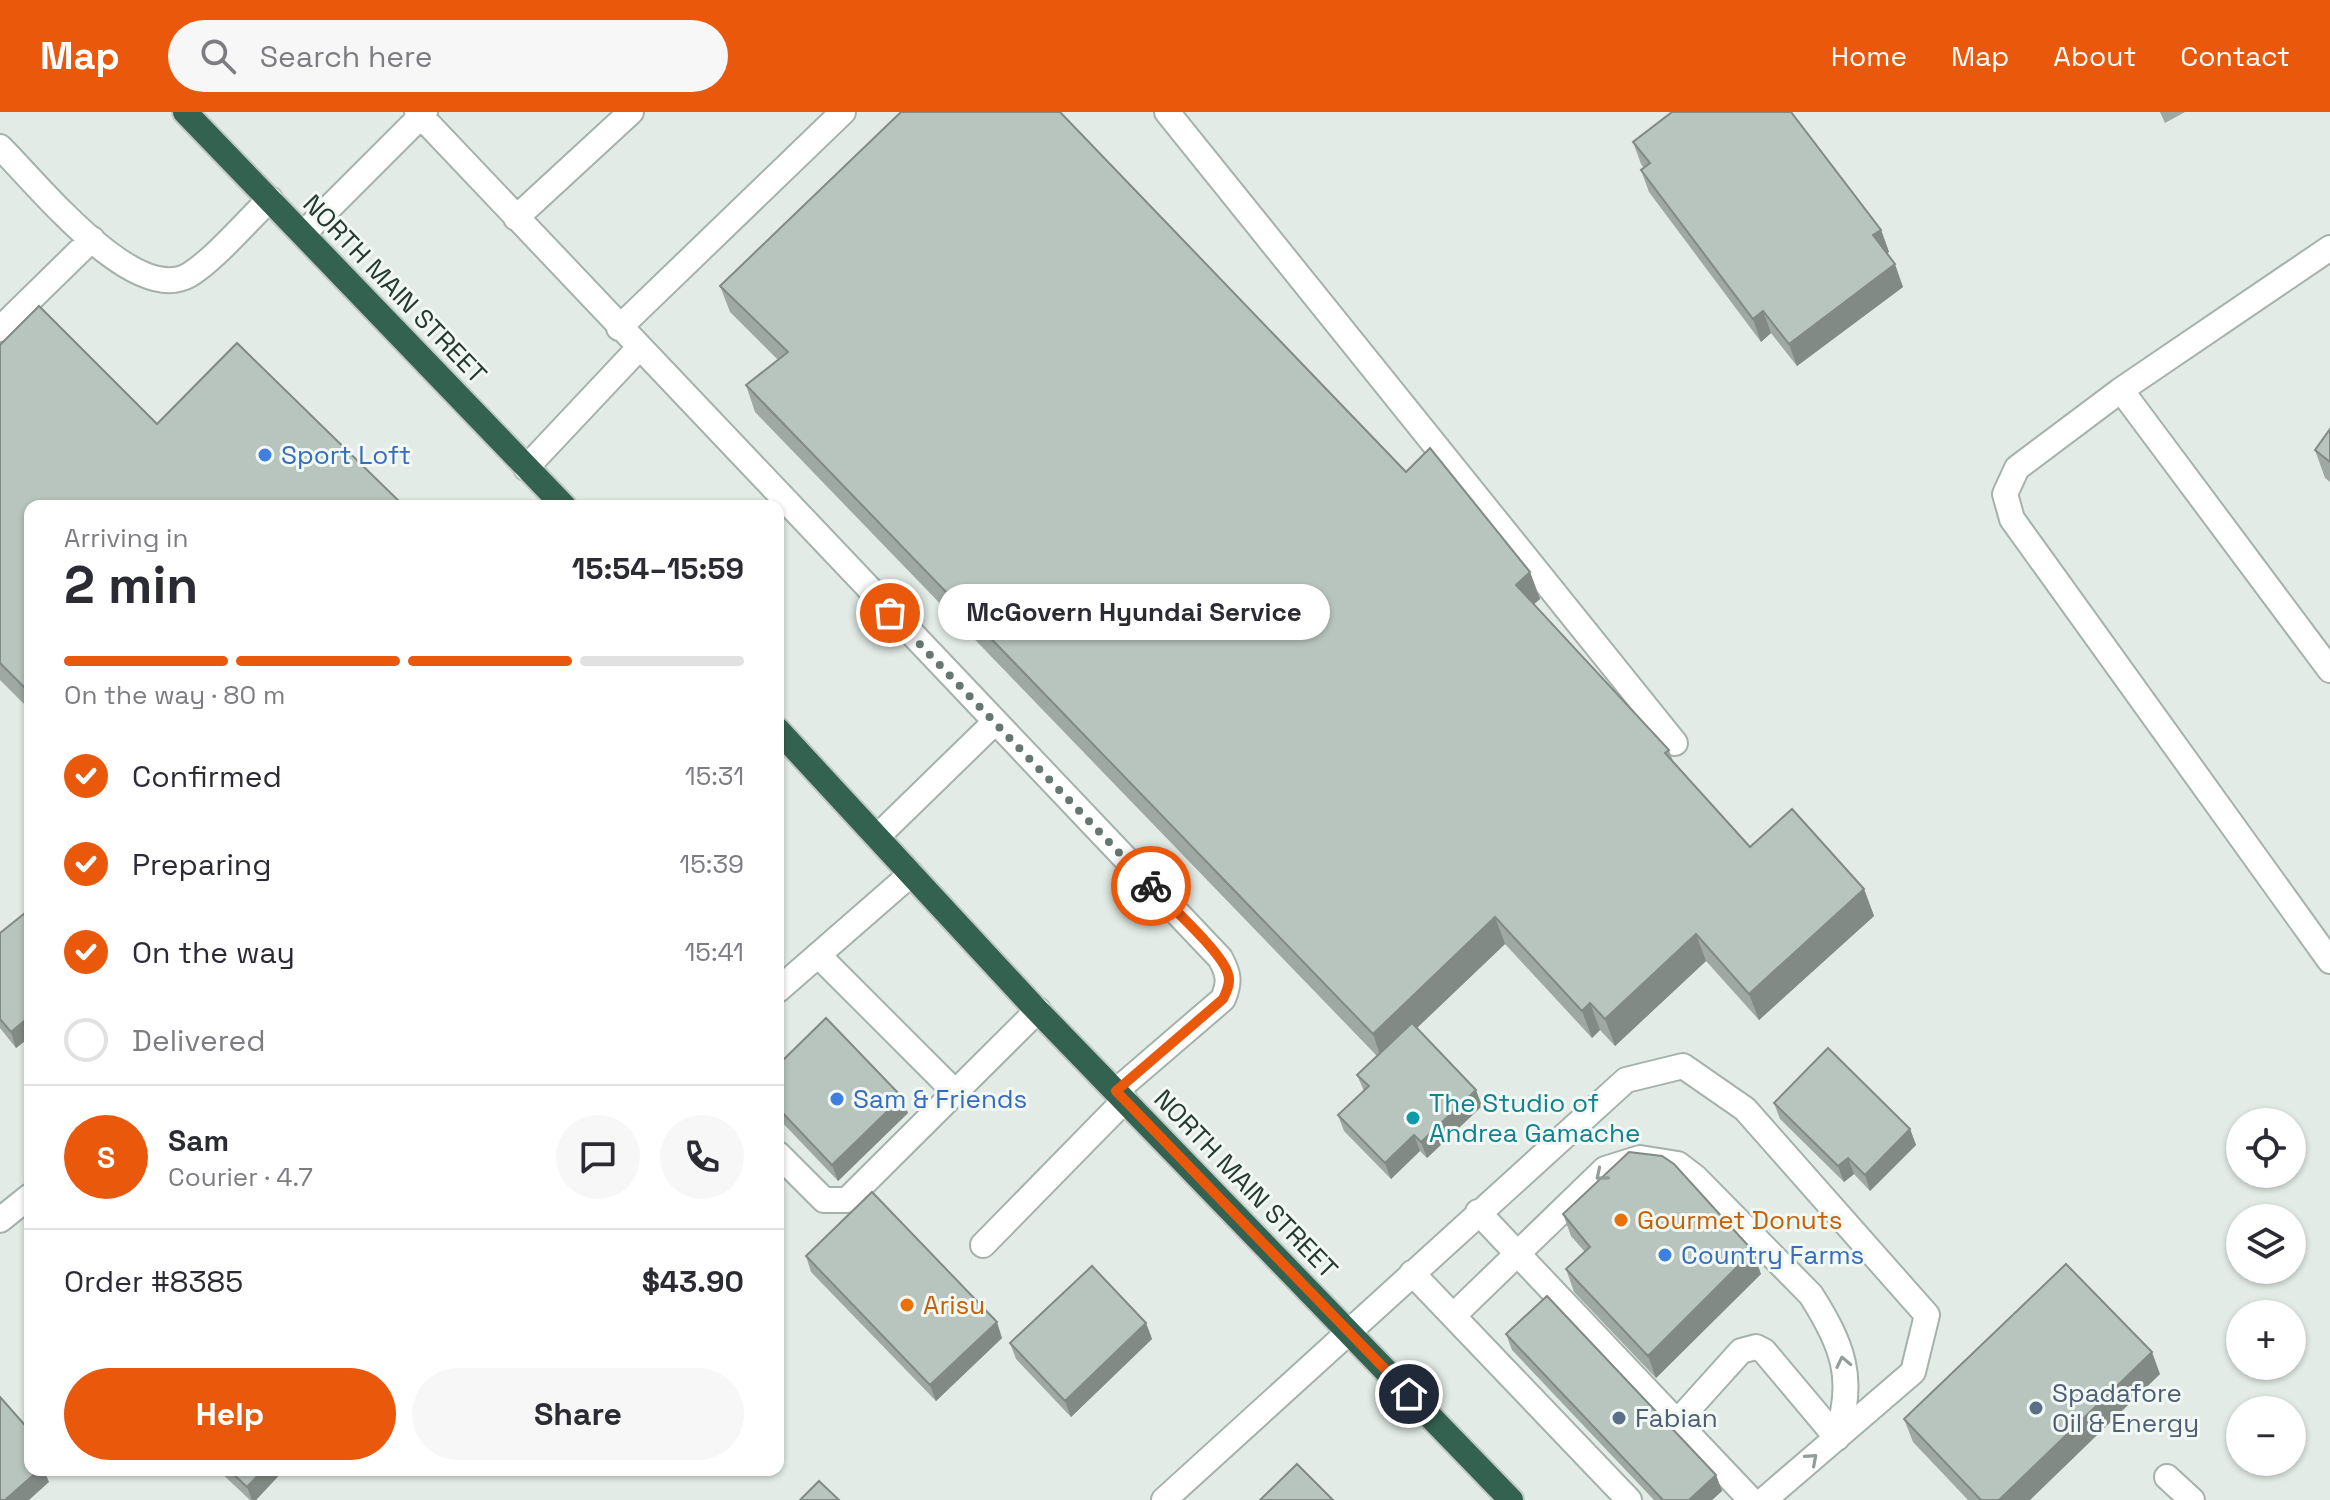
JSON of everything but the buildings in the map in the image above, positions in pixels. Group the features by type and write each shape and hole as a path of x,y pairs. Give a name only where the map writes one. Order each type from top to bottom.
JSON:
{"highway":[{"name":"NORTH MAIN STREET","path":"185,112 558,500"},
{"name":"NORTH MAIN STREET","path":"784,736 1038,1010 1511,1500"}],"street":[{"path":"516,218 631,112"},
{"path":"619,328 843,112"},
{"path":"1167,112 1675,743"},
{"path":"303,234 421,113 638,349 783,500"},
{"path":"0,147 115,263 158,281 188,276 270,199"},
{"path":"0,329 92,239"},
{"path":"2330,248 2121,390 2017,468 2005,494 2012,519 2330,961"},
{"path":"526,468 638,349"},
{"path":"2121,390 2330,670"},
{"path":"784,502 1209,947 1228,973 1229,985 1223,999 1121,1096 983,1245"},
{"path":"877,837 995,722"},
{"path":"784,985 911,874"},
{"path":"818,955 956,1093"},
{"path":"784,1160 824,1200 847,1200 1038,1010"},
{"path":"1164,1500 1626,1080 1683,1066 1745,1109 1927,1315 1913,1372 1764,1500"},
{"path":"1453,1316 1605,1169 1640,1158 1678,1164 1811,1295 1827,1321 1840,1346 1846,1374 1847,1407 1837,1438"},
{"path":"0,1220 24,1201"},
{"path":"1478,1212 1751,1500"},
{"path":"1412,1273 1629,1500"},
{"path":"1677,1422 1741,1351 1756,1347 1764,1351 1837,1438"},
{"path":"2167,1477 2192,1500"}],"way so far":[{"path":"890,613 1151,886"}],"place":[{"name":"Sport Loft","path":"265,455"},
{"name":"McGovern Hyundai Service","path":"890,613"},
{"name":"Sam & Friends","path":"837,1099"},
{"name":"The Studio of Andrea Gamache","path":"1413,1118"},
{"name":"Gourmet Donuts","path":"1621,1220"},
{"name":"Country Farms","path":"1665,1255"},
{"name":"Arisu","path":"907,1305"},
{"name":"Spadafore Oil & Energy","path":"2036,1408"},
{"name":"Fabian","path":"1619,1418"}],"route":[{"path":"1151,886 1220,958 1228,973 1229,985 1223,999 1116,1091 1409,1394"}]}
